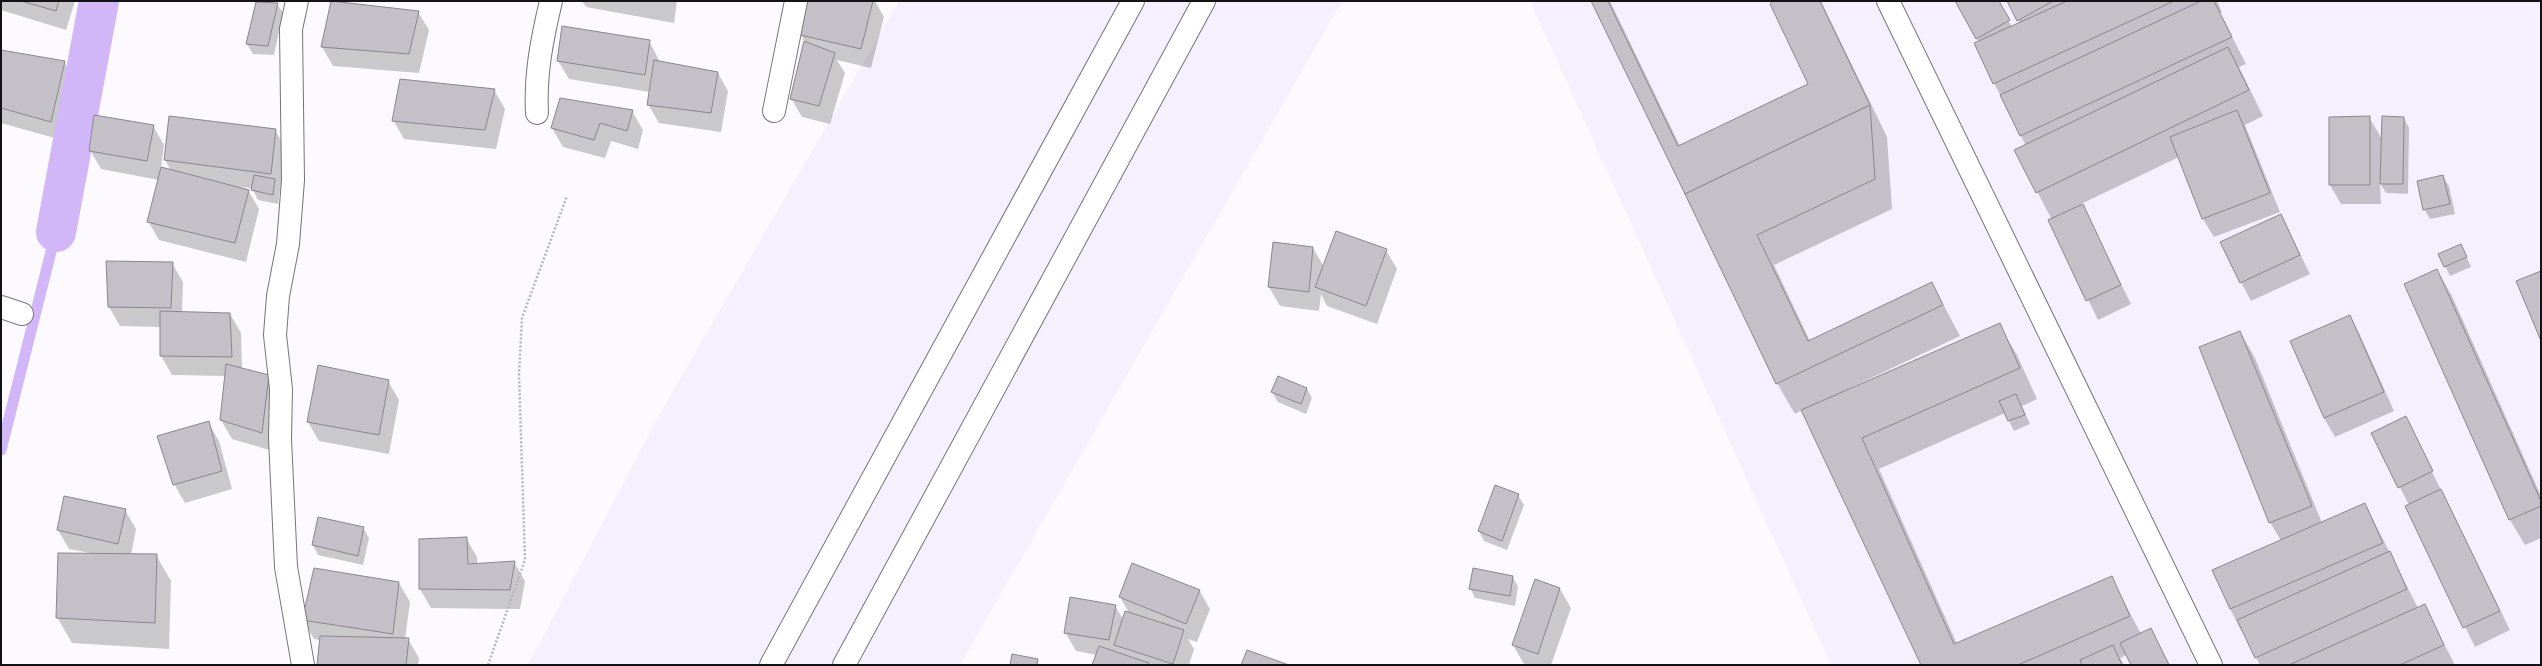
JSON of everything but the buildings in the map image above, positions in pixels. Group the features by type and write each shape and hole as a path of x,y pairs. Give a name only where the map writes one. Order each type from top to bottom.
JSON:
{"street":[{"path":"297,1 291,29 293,180 288,244 278,296 275,335 281,389 280,439 286,567 303,665"},
{"path":"537,113 536,90 539,52 551,1"},
{"path":"774,111 796,1"},
{"path":"771,665 1133,1"},
{"path":"844,665 1204,1"},
{"path":"1888,1 2210,665"},
{"path":"1,307 22,314"}],"path":[{"path":"488,665 525,560 519,374 522,318 566,196"}],"shaded area":[{"path":"899,1 1342,1 960,665 528,665 662,410"},
{"path":"1530,1 2541,1 2541,665 1831,665"}],"waterway":[{"path":"56,232 99,1"},
{"path":"1,450 56,232"}]}
